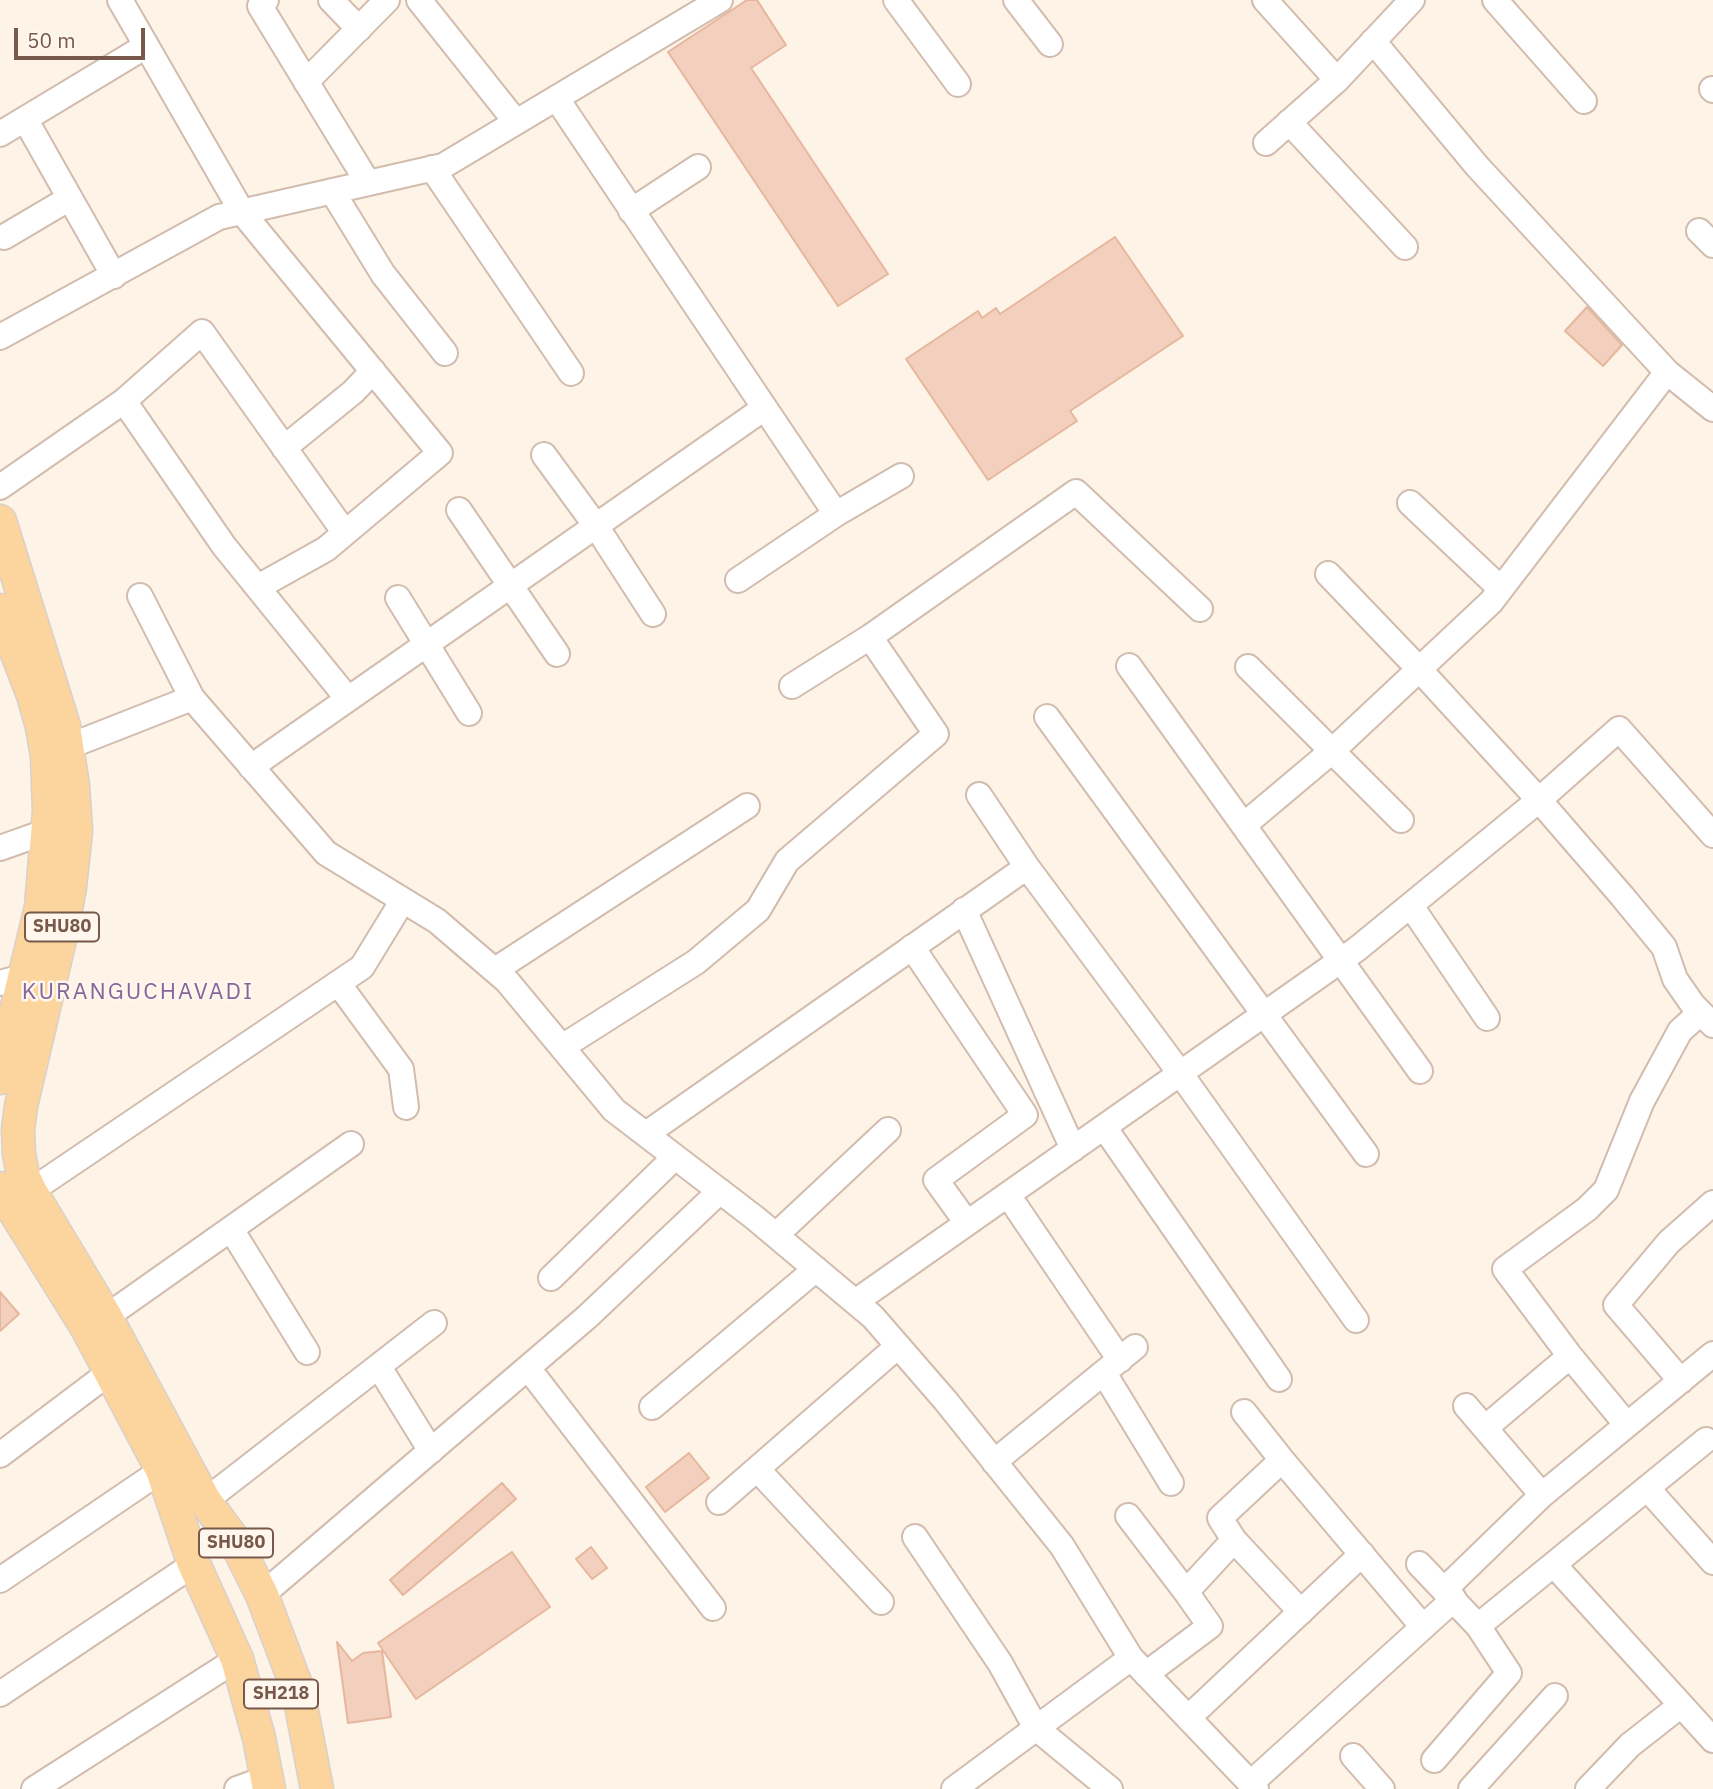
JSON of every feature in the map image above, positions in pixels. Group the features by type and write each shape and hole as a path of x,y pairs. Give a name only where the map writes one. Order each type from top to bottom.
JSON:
{"main road":[{"name":"SHU80","path":"0,521 64,726 57,751 41,906 12,979 0,1077"},
{"name":"SHU80","path":"0,610 33,695 42,727 57,751 73,786 76,831 70,887 18,1130 23,1175 8,1194"},
{"name":"SHU80","path":"8,1194 106,1317 205,1501 236,1543 248,1604 299,1690 317,1789"},
{"name":"SHU80","path":"8,1194 87,1328 163,1470 194,1564 237,1659 272,1785"},
{"name":"SH218","path":"163,1470 248,1604 278,1679 298,1789"},
{"name":"SH218","path":"248,1604 247,1646 272,1735 272,1785"}],"street":[{"path":"120,0 242,212 440,453 326,550 258,587"},
{"path":"266,0 260,6 368,183"},
{"path":"331,0 359,29"},
{"path":"306,82 387,0"},
{"path":"419,0 516,122"},
{"path":"896,0 958,84"},
{"path":"1016,0 1051,44"},
{"path":"1265,0 1336,79"},
{"path":"1266,143 1336,79 1412,0"},
{"path":"1495,0 1584,101"},
{"path":"0,337 219,217 443,166 557,99 705,4"},
{"path":"1373,41 1477,166 1667,372 1713,409"},
{"path":"0,134 146,46"},
{"path":"557,99 836,514"},
{"path":"25,119 114,276"},
{"path":"1289,122 1405,247"},
{"path":"631,211 698,167"},
{"path":"432,169 571,373"},
{"path":"332,191 383,274 445,353"},
{"path":"4,237 70,198"},
{"path":"0,487 124,401 202,332 345,533"},
{"path":"284,448 353,392 373,371"},
{"path":"1244,825 1332,751 1491,602 1667,372"},
{"path":"124,401 224,546 348,699"},
{"path":"251,767 763,409"},
{"path":"544,455 596,526 653,614"},
{"path":"738,580 836,514 901,476"},
{"path":"792,685 870,637 1076,492 1200,609"},
{"path":"1410,503 1502,589"},
{"path":"459,510 557,654"},
{"path":"1328,574 1539,800 1664,947 1675,979 1707,1019 1681,1031 1642,1101 1606,1190 1587,1209 1505,1269 1570,1356 1627,1425"},
{"path":"140,596 192,698 326,853 437,921 508,981 614,1110 776,1235 873,1317 1062,1546 1139,1666 1254,1786 1423,1627 1449,1595 1542,1495 1713,1354"},
{"path":"398,598 469,713"},
{"path":"562,1047 696,962 758,909 787,861 936,734 870,637"},
{"path":"1129,666 1420,1071"},
{"path":"1248,667 1401,820"},
{"path":"57,751 192,698"},
{"path":"1047,718 1366,1154"},
{"path":"855,1302 1341,960 1539,800 1619,729 1713,835"},
{"path":"979,794 1027,867 1180,1073 1356,1320"},
{"path":"495,970 747,806"},
{"path":"0,848 48,831"},
{"path":"646,1134 1027,867"},
{"path":"8,1194 362,967 403,900"},
{"path":"1410,906 1487,1018"},
{"path":"964,910 1073,1149"},
{"path":"912,947 1025,1115 936,1180 968,1223"},
{"path":"338,983 401,1069 406,1107"},
{"path":"1104,1127 1279,1379"},
{"path":"776,1235 888,1130"},
{"path":"106,1317 351,1143"},
{"path":"551,1278 675,1157"},
{"path":"248,1604 587,1317 720,1191"},
{"path":"1007,1195 1119,1360 1171,1483"},
{"path":"1681,1381 1616,1305 1669,1241 1713,1203"},
{"path":"231,1229 307,1352"},
{"path":"652,1406 816,1269"},
{"path":"205,1501 434,1323"},
{"path":"719,1502 898,1346"},
{"path":"1485,1428 1570,1356"},
{"path":"994,1462 1119,1360"},
{"path":"379,1367 431,1451"},
{"path":"528,1368 713,1608"},
{"path":"0,1455 110,1372"},
{"path":"1466,1406 1542,1495"},
{"path":"1244,1412 1423,1627"},
{"path":"1478,1626 1706,1440"},
{"path":"1282,1460 1220,1518 1234,1540 1301,1612"},
{"path":"757,1469 881,1602"},
{"path":"0,1580 163,1470"},
{"path":"1647,1488 1713,1562"},
{"path":"954,1789 984,1780 1036,1728 1210,1626 1128,1516"},
{"path":"915,1537 1000,1662 1036,1728 1110,1789"},
{"path":"1186,1592 1234,1540"},
{"path":"1188,1718 1362,1554"},
{"path":"0,1694 194,1564"},
{"path":"1419,1564 1478,1626 1509,1674 1434,1760"},
{"path":"1554,1565 1713,1740"},
{"path":"34,1789 237,1659"},
{"path":"1471,1789 1555,1696"},
{"path":"1588,1789 1630,1745 1681,1705"},
{"path":"1353,1756 1382,1789"},
{"path":"237,1789 272,1785"}],"building":[{"path":"747,0 757,0 786,45 751,68 888,274 838,306 668,52"},
{"path":"1115,237 1183,336 1070,411 1077,421 988,480 906,359 978,311 982,318 996,308 1000,314"},
{"path":"1587,307 1622,345 1603,366 1565,331"},
{"path":"0,1292 19,1314 0,1331"},
{"path":"689,1453 709,1478 665,1512 646,1487"},
{"path":"502,1483 516,1499 403,1595 390,1580"},
{"path":"591,1547 607,1568 592,1579 576,1559"},
{"path":"512,1552 550,1607 416,1699 378,1643"},
{"path":"337,1642 352,1661 363,1653 382,1651 391,1717 348,1723"}],"district":[{"name":"KURANGUCHAVADI","path":"138,992"}]}
